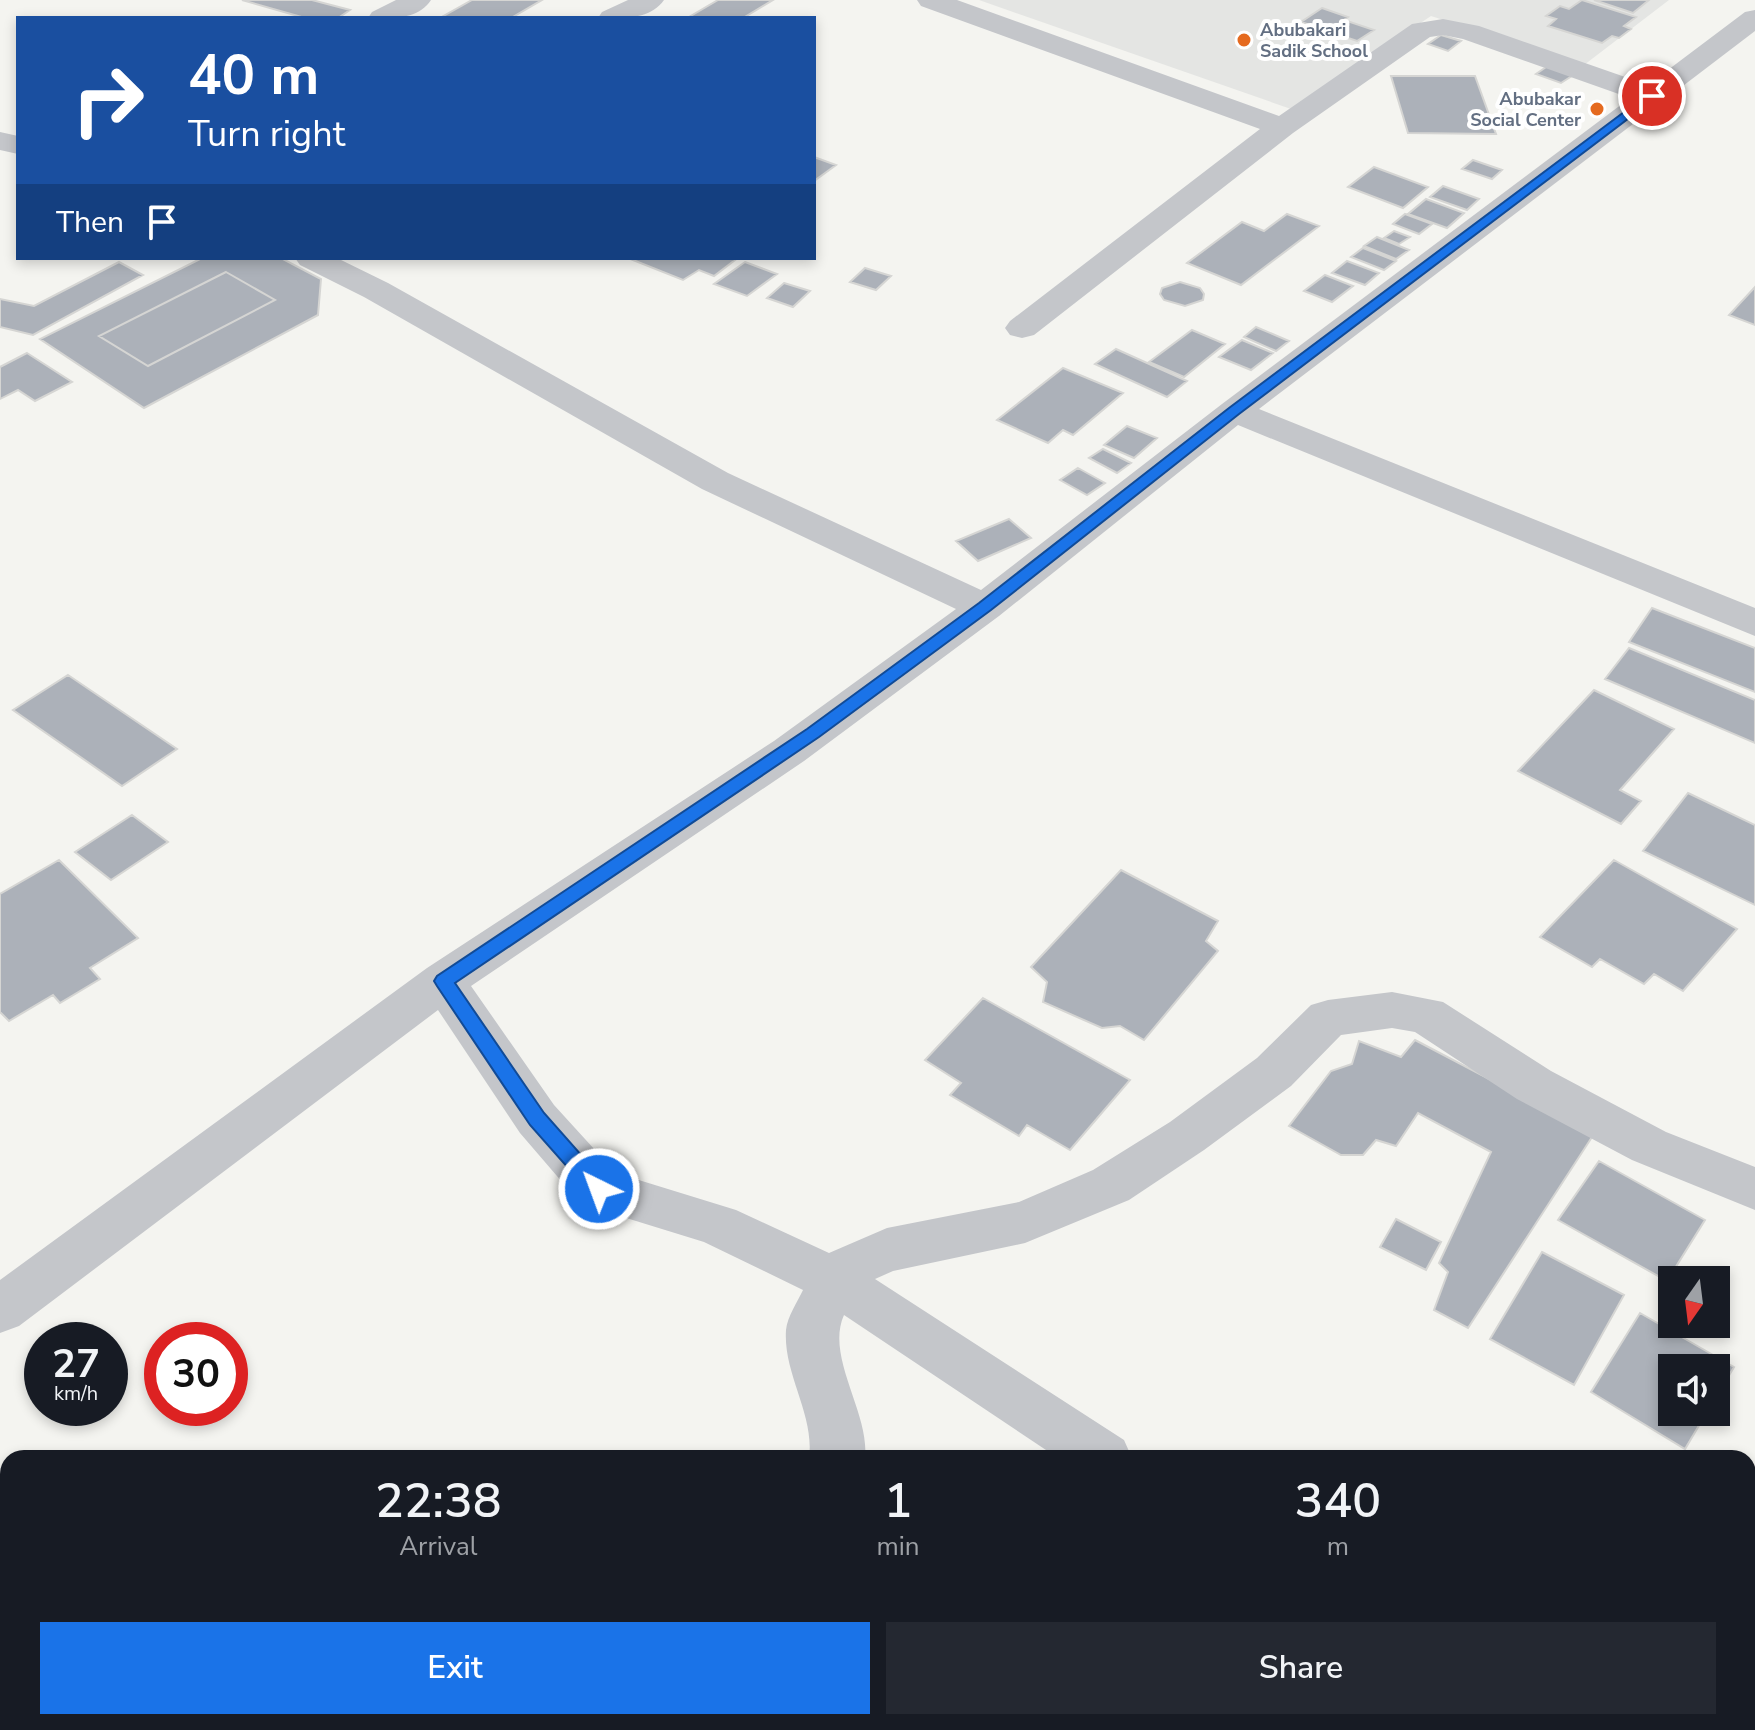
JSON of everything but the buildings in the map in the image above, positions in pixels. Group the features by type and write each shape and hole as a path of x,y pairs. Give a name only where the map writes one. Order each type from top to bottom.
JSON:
{"street":[{"path":"386,16 417,0"},
{"path":"616,16 650,0"},
{"path":"931,0 1282,127"},
{"path":"0,1310 443,981 789,751 985,607 1234,411 1755,18"},
{"path":"1022,328 1282,127 1422,30 1443,27 1469,32 1652,96"},
{"path":"315,260 376,290 715,481 985,607"},
{"path":"1234,411 1755,623"},
{"path":"443,981 537,1119 599,1189 718,1225 834,1280 1092,1450"},
{"path":"838,1450 839,1441 818,1369 812,1328 834,1280 854,1264 887,1250 1025,1222 1111,1185 1187,1136 1274,1072 1328,1018 1392,1010 1426,1015 1559,1098 1649,1146 1755,1189"}],"shaded area":[{"name":"Abubakari Sadik School","path":"979,0 1669,0 1584,65 1431,16 1291,109"}],"place":[{"name":"Abubakari Sadik School","path":"1244,40"},
{"name":"Abubakar Social Center","path":"1597,109"}],"route":[{"path":"599,1189 537,1119 443,981 789,751 985,607 1234,411 1652,96"}]}
